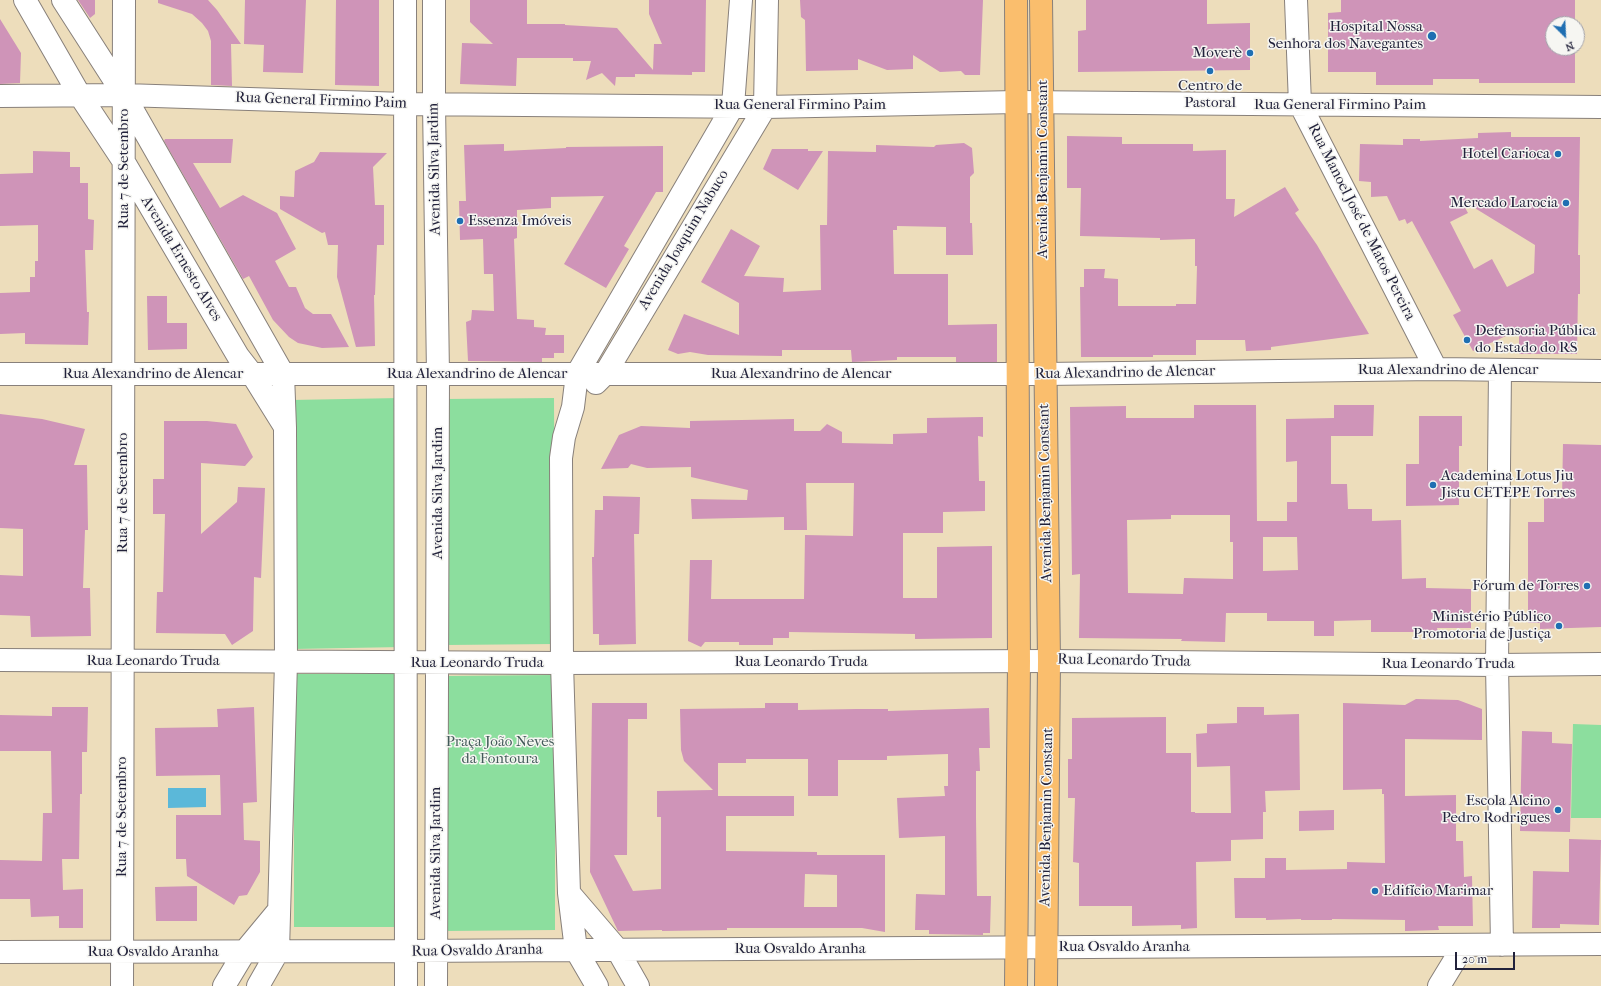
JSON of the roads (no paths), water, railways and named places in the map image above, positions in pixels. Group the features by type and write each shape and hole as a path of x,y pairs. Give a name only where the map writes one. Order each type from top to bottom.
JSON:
{"main road":[{"name":"Avenida Benjamin Constant","path":"1016,0 1019,661 1016,986"},
{"name":"Avenida Benjamin Constant","path":"1041,0 1049,661 1045,948 1046,986"}],"street":[{"name":"Avenida Ernesto Alves","path":"25,0 78,94 124,162 238,356 252,374"},
{"name":"Avenida Ernesto Alves","path":"63,0 124,95 284,374"},
{"name":"Rua 7 de Setembro","path":"122,986 124,0"},
{"name":"Avenida Silva Jardim","path":"405,0 406,986"},
{"name":"Avenida Silva Jardim","path":"434,0 438,374 436,986"},
{"path":"733,106 741,0"},
{"path":"765,107 767,0"},
{"name":"Rua Manoel José de Matos Pereira","path":"1296,0 1300,104 1436,369"},
{"name":"Rua General Firmino Paim","path":"0,96 78,94 405,104 765,107 1017,102 1601,107"},
{"name":"Avenida Joaquim Nabuco","path":"577,374 733,106"},
{"name":"Avenida Joaquim Nabuco","path":"605,374 765,107"},
{"name":"Rua Alexandrino de Alencar","path":"0,374 1045,374 1436,369 1601,371"},
{"path":"1500,370 1497,665 1502,945"},
{"path":"252,374 285,428"},
{"path":"258,986 278,951 286,662 284,374"},
{"path":"577,374 573,407 564,437 561,458 562,663 569,893 576,950 597,986"},
{"path":"573,407 605,374"},
{"name":"Rua Leonardo Truda","path":"0,660 406,663 1049,661 1497,665 1601,664"},
{"path":"569,893 617,950 638,986"},
{"path":"224,986 244,952 279,910"},
{"name":"Rua Osvaldo Aranha","path":"0,952 1045,948 1601,944"},
{"path":"1439,986 1464,945"}],"water":[{"path":"168,788 206,788 206,807 168,808"}],"place":[{"name":"Hospital Nossa Senhora dos Navegantes","path":"1432,36"},
{"name":"Moverè","path":"1250,53"},
{"name":"Centro de Pastoral","path":"1210,71"},
{"name":"Hotel Carioca","path":"1558,154"},
{"name":"Mercado Larocia","path":"1566,203"},
{"name":"Essenza Imóveis","path":"460,221"},
{"name":"Defensoria Pública do Estado do RS","path":"1467,340"},
{"name":"Academina Lotus Jiu Jistu CETEPE Torres","path":"1433,485"},
{"name":"Fórum de Torres","path":"1587,586"},
{"name":"Ministério Público Promotoria de Justiça","path":"1559,626"},
{"name":"Escola Alcino Pedro Rodrigues","path":"1558,810"},
{"name":"Edifício Marimar","path":"1375,891"}],"park label":[{"name":"Praça João Neves da Fontoura","path":"500,750"}]}
